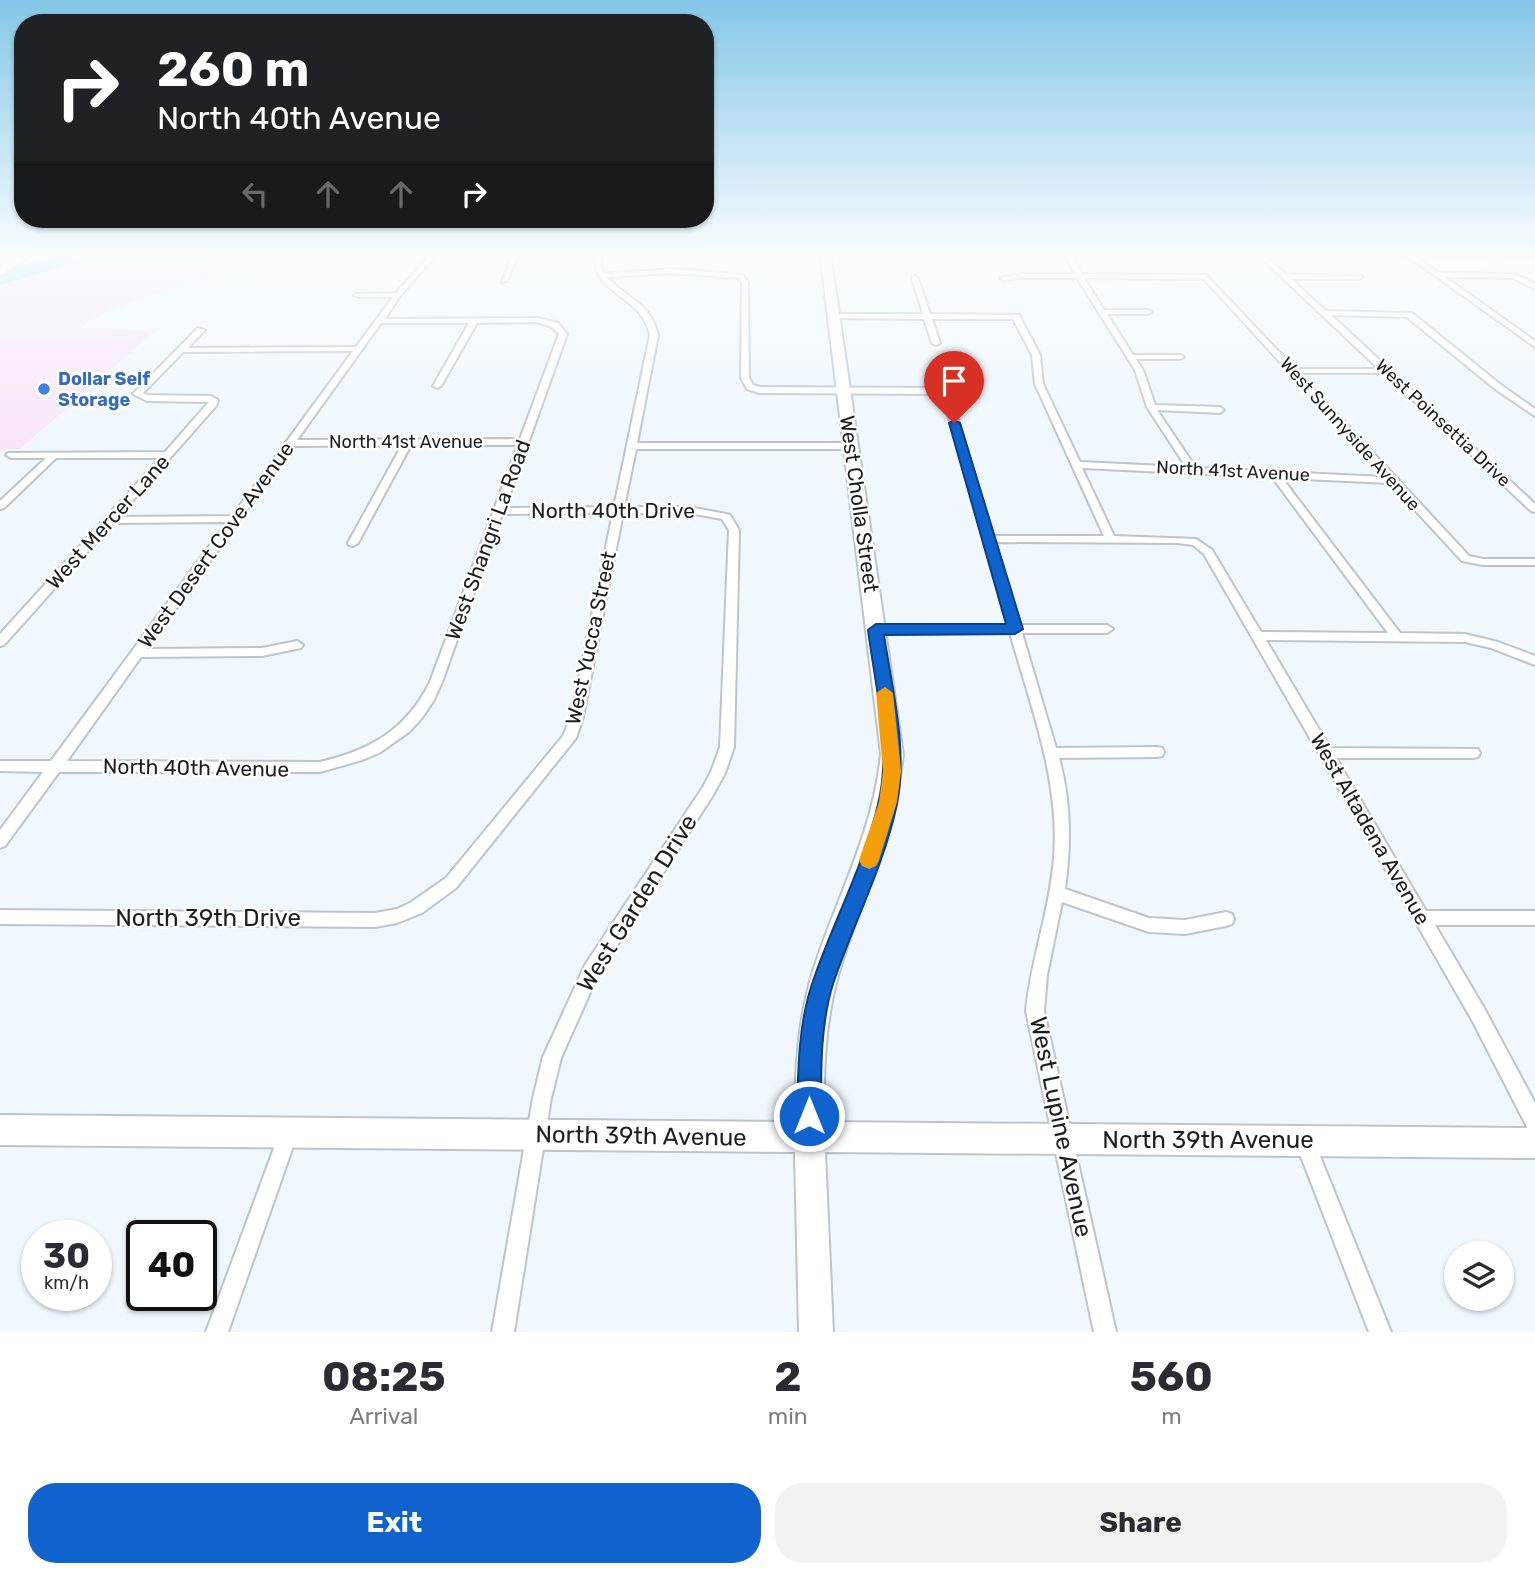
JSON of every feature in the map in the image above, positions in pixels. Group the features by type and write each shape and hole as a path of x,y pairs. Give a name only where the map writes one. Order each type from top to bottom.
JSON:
{"street":[{"name":"West Desert Cove Avenue","path":"0,842 384,314"},
{"name":"West Yucca Street","path":"414,910 433,900 451,883 569,738 577,717 654,335 652,314"},
{"path":"746,314 745,378 750,387 767,392 844,392"},
{"path":"1103,314 1139,370 1151,407 1191,468"},
{"name":"West Sunnyside Avenue","path":"1240,314 1466,559 1483,562 1535,562"},
{"name":"West Poinsettia Drive","path":"1326,314 1535,509"},
{"path":"1374,314 1409,315 1535,413"},
{"path":"1492,314 1535,345"},
{"path":"834,316 1016,317 1036,355 1039,384 1110,539"},
{"name":"West Cholla Street","path":"816,1332 810,1054 818,1003 833,952 877,839 888,802 892,754 834,316"},
{"path":"927,316 936,343"},
{"path":"379,321 537,320 555,325"},
{"path":"437,386 474,321"},
{"name":"West Shangri La Road","path":"387,743 417,717 429,699 561,341 563,334 555,325"},
{"path":"201,330 138,391 140,397 214,400"},
{"path":"181,350 358,349"},
{"path":"1131,357 1181,357"},
{"path":"1293,371 1386,371"},
{"name":"West Lupine Avenue","path":"844,392 935,391 944,394 1051,753 1060,812 1060,870 1036,989 1035,1011 1105,1332"},
{"name":"West Mercer Lane","path":"0,642 212,406 214,400"},
{"path":"1151,407 1220,410"},
{"path":"353,543 408,442"},
{"name":"North 41st Avenue","path":"290,443 523,442"},
{"path":"631,446 851,446"},
{"path":"11,455 168,455"},
{"path":"0,506 54,455"},
{"name":"North 41st Avenue","path":"1076,465 1191,468 1391,480"},
{"path":"1274,473 1396,636"},
{"name":"North 40th Drive","path":"498,511 689,510 726,517"},
{"name":"West Garden Drive","path":"503,1332 536,1134 552,1057 591,971 708,791 718,774 727,747 734,530 726,517"},
{"path":"110,520 235,519"},
{"path":"988,539 1196,542"},
{"name":"West Altadena Avenue","path":"1196,542 1208,552 1422,918 1493,1040 1535,1122"},
{"path":"876,630 1107,629"},
{"path":"1257,636 1465,638 1494,645 1535,662"},
{"path":"138,653 262,652 297,645"},
{"name":"North 40th Avenue","path":"0,766 300,769 346,762 387,743"},
{"path":"1051,753 1157,752"},
{"path":"1325,753 1473,753"},
{"path":"1056,893 1149,925 1185,927 1226,919"},
{"name":"North 39th Drive","path":"0,917 375,920 396,918 414,910"},
{"path":"1422,918 1535,918"},
{"name":"North 39th Avenue","path":"0,1130 810,1139 1535,1143"},
{"path":"217,1332 289,1132"},
{"path":"1304,1141 1380,1332"}],"shaded area":[{"name":"Dollar Self Storage","path":"0,314 102,314 81,328 157,329 20,449 5,449 0,453"}],"slow traffic":[{"path":"869,860 888,802 892,771 885,693"}],"place":[{"name":"Dollar Self Storage","path":"44,389"}],"route":[{"path":"809,1116 810,1054 822,987 888,802 892,754 876,630 1015,629 954,423"}]}
